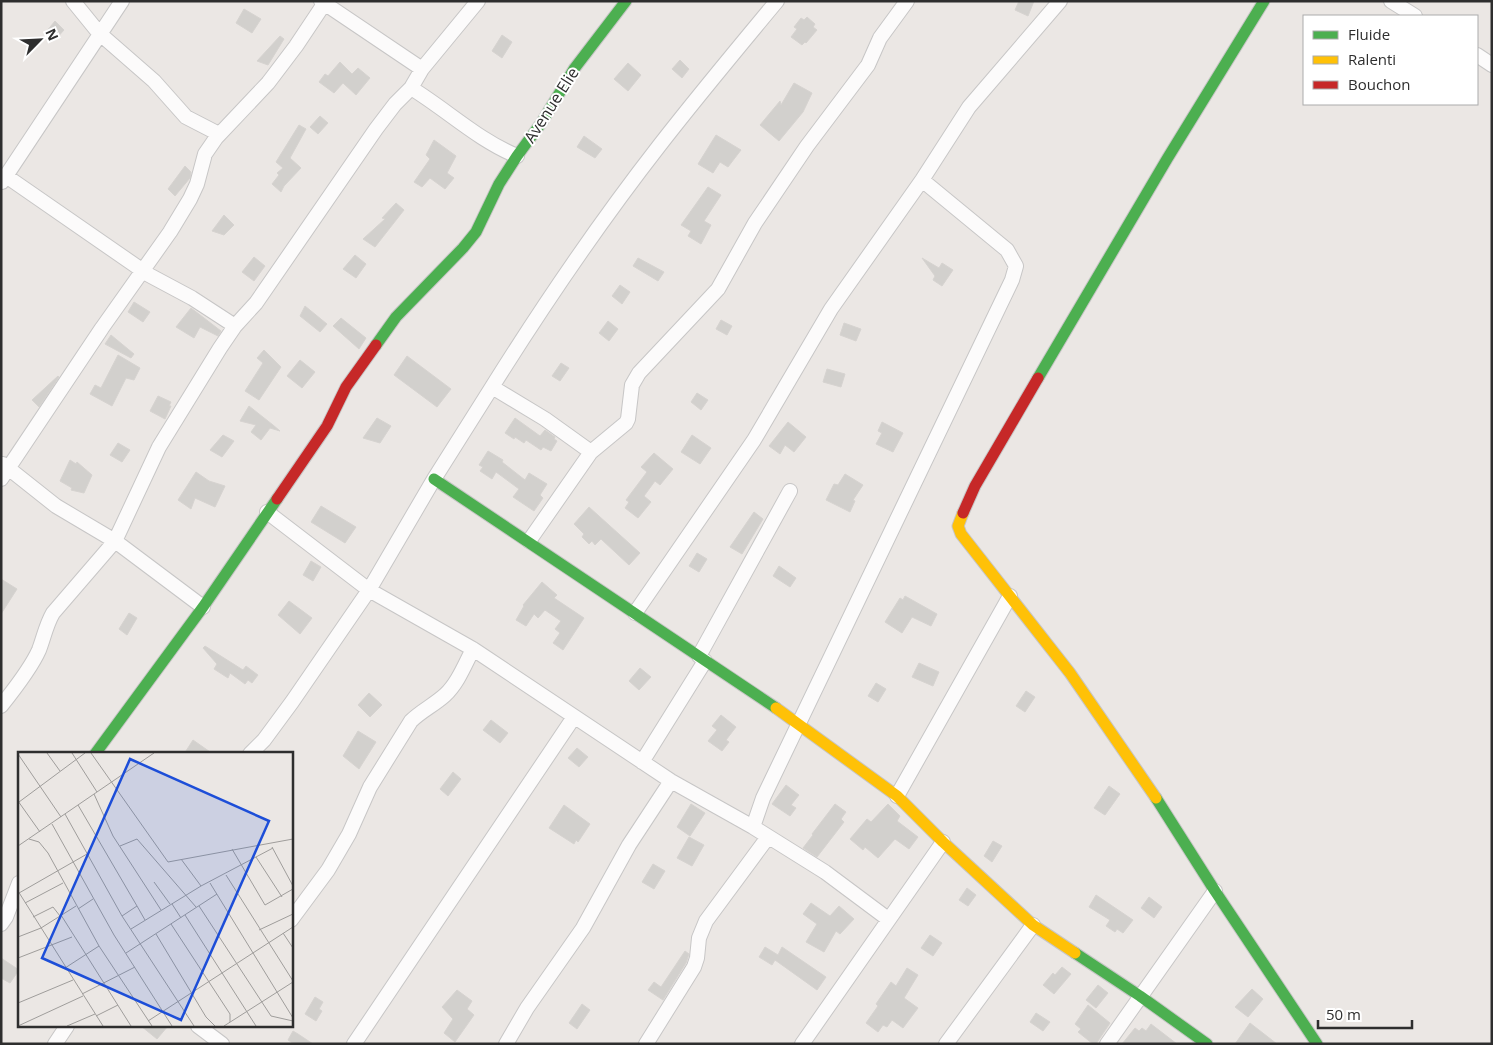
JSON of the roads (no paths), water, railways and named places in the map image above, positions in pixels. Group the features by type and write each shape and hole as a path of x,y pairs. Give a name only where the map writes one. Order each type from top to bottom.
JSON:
{"street":[{"path":"73,1 99,33 154,81 186,118 219,134"},
{"path":"122,1 99,33 4,180 149,275 192,298 236,326"},
{"path":"1,706 14,690 38,651 46,626 53,613 115,541 159,447 236,326 256,303 376,129 395,104 411,88 422,69 478,1"},
{"name":"Avenue Elie","path":"411,88 461,124 505,151 517,156 542,122 574,69 626,1"},
{"path":"252,752 264,740 292,702 369,590 434,479 533,322 586,246 647,162 777,1"},
{"path":"529,541 591,452 626,423 632,385 638,373 668,344 718,289 755,223 807,146 868,65 880,38 907,1"},
{"path":"635,613 754,440 831,309 922,180 969,108 1060,1"},
{"path":"1264,1 1167,160 967,501 958,526 960,534 1070,673 1135,767 1317,1044"},
{"path":"1391,1 1413,15"},
{"path":"203,607 115,541 56,506 4,470 144,270 190,200 197,184 205,154 219,134 268,83 296,46 322,3 422,69"},
{"path":"1478,56 1492,65"},
{"path":"96,752 203,607 328,426 346,387 396,317 476,232 499,184 517,156"},
{"path":"753,827 763,798 1012,280 1016,266 1007,250 922,180"},
{"path":"492,387 545,419 591,452"},
{"path":"434,479 799,724 897,796 943,842 1033,925 1140,996 1207,1044"},
{"path":"642,762 702,658 790,492"},
{"path":"267,512 369,590 473,649 671,781 753,827 825,872 888,919"},
{"path":"897,796 1010,596"},
{"path":"292,919 328,870 349,834 370,787 411,721 419,713 447,694 473,649"},
{"path":"354,1044 574,717"},
{"path":"506,1044 527,1008 582,928 629,845 671,781"},
{"path":"646,1044 694,967 699,938 706,921 768,837"},
{"path":"802,1044 943,842"},
{"path":"18,885 3,918 18,923"},
{"path":"1107,1044 1215,891"},
{"path":"946,1044 1033,925"},
{"path":"55,1044 66,1028"},
{"path":"201,1028 214,1038"}]}
